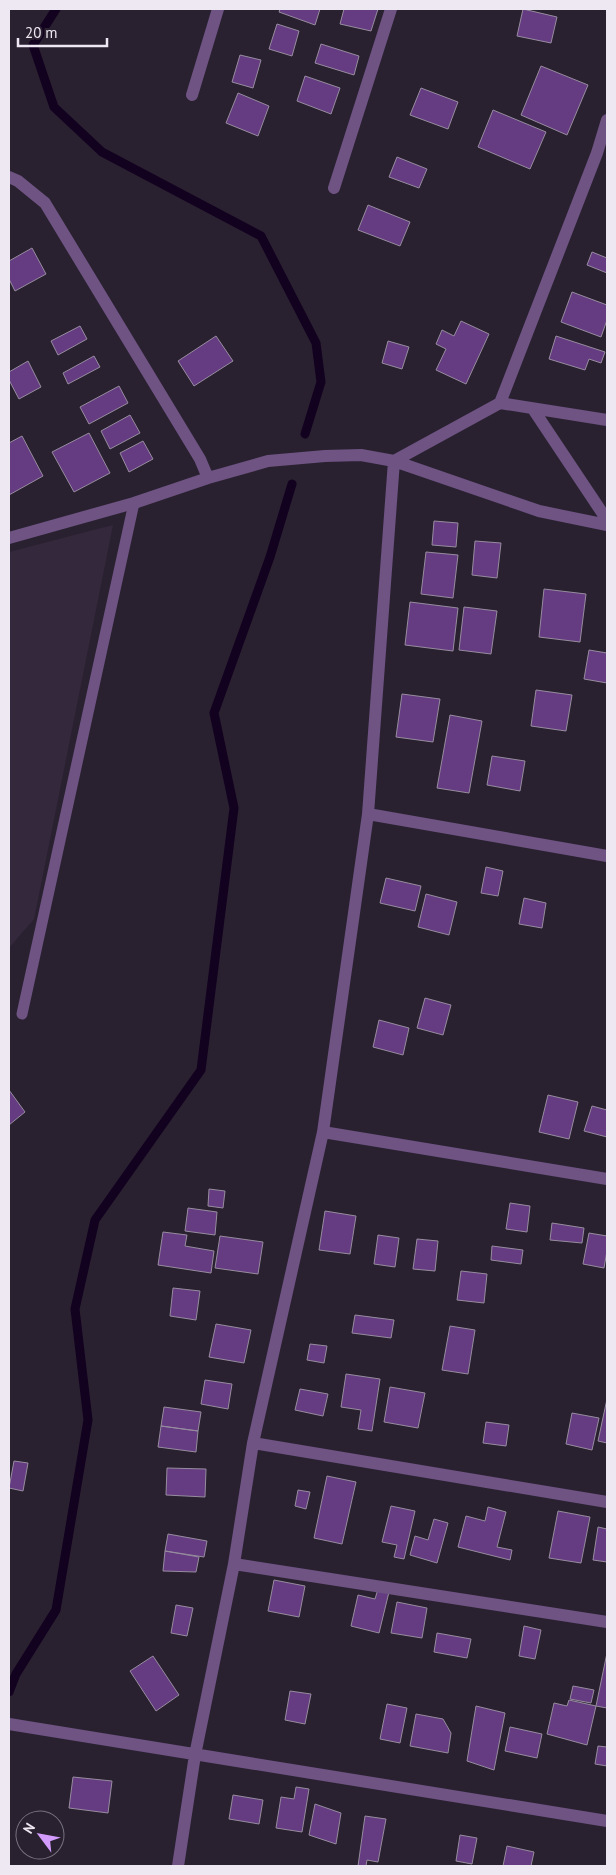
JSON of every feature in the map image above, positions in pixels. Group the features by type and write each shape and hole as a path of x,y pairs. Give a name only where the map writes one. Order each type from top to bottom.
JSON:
{"street":[{"path":"192,95 218,9"},
{"path":"334,188 391,9"},
{"path":"394,462 500,403 602,154 607,120"},
{"path":"9,178 18,181 45,204 200,459 208,478"},
{"path":"500,403 607,420"},
{"path":"532,409 607,520"},
{"path":"9,538 134,503 208,478 268,462 325,456 361,455 394,462 539,510 607,526"},
{"path":"178,1866 196,1755 234,1564 253,1443 323,1132 368,814 394,462"},
{"path":"368,814 607,856"},
{"path":"323,1132 607,1179"},
{"path":"253,1443 607,1502"},
{"path":"234,1564 607,1622"},
{"path":"9,1724 607,1821"}],"lane":[{"path":"22,1014 134,503"}],"shaded area":[{"path":"113,525 34,919 9,948 9,552"}],"building":[{"path":"280,9 320,9 315,25 279,12"},
{"path":"344,9 378,9 371,31 340,24"},
{"path":"523,9 557,17 551,43 517,36"},
{"path":"277,24 299,31 292,56 269,49"},
{"path":"321,44 359,56 354,75 315,63"},
{"path":"240,55 261,60 253,88 232,82"},
{"path":"541,66 588,85 567,135 521,115"},
{"path":"305,76 340,88 331,114 297,101"},
{"path":"421,88 458,102 448,129 410,115"},
{"path":"238,93 269,106 258,136 226,123"},
{"path":"493,110 546,132 530,169 478,147"},
{"path":"397,157 427,169 419,188 389,177"},
{"path":"368,205 410,222 400,246 358,230"},
{"path":"32,248 46,274 15,291 9,279 9,261"},
{"path":"592,252 607,258 607,273 587,265"},
{"path":"572,292 607,305 607,320 601,337 561,322"},
{"path":"461,321 489,334 466,384 436,370 446,349 436,344 442,330 454,336"},
{"path":"80,326 87,339 58,355 51,341"},
{"path":"216,336 233,361 194,386 178,361"},
{"path":"556,336 605,352 601,363 589,359 585,370 549,359"},
{"path":"388,341 409,347 402,369 382,363"},
{"path":"94,356 100,367 68,384 63,373"},
{"path":"28,361 41,387 19,399 9,380 9,372"},
{"path":"119,386 128,403 89,424 80,407"},
{"path":"130,415 140,433 110,449 101,431"},
{"path":"89,433 110,473 74,492 52,452"},
{"path":"22,436 43,476 9,495 9,443"},
{"path":"143,441 153,459 129,472 120,453"},
{"path":"434,521 458,523 456,547 432,545"},
{"path":"475,541 501,543 497,578 472,575"},
{"path":"426,552 458,555 453,598 421,594"},
{"path":"544,589 586,594 580,642 539,637"},
{"path":"410,602 458,608 453,651 405,645"},
{"path":"464,607 497,611 491,654 459,650"},
{"path":"589,650 607,653 607,683 584,679"},
{"path":"536,690 572,695 566,731 531,726"},
{"path":"402,694 440,699 433,742 396,737"},
{"path":"450,715 482,721 469,793 437,788"},
{"path":"492,756 525,761 520,791 487,785"},
{"path":"486,867 503,871 498,896 481,893"},
{"path":"386,878 421,886 415,911 380,903"},
{"path":"426,894 457,902 449,935 418,927"},
{"path":"524,898 546,903 542,928 519,924"},
{"path":"425,998 451,1005 443,1035 417,1028"},
{"path":"379,1020 409,1028 403,1055 373,1047"},
{"path":"9,1090 25,1112 9,1125"},
{"path":"548,1095 578,1102 569,1139 539,1132"},
{"path":"592,1106 607,1110 607,1137 584,1131"},
{"path":"209,1189 225,1191 223,1208 208,1206"},
{"path":"510,1203 530,1206 527,1232 506,1229"},
{"path":"188,1208 217,1212 215,1235 185,1231"},
{"path":"325,1211 356,1216 350,1254 319,1250"},
{"path":"552,1223 584,1228 582,1243 550,1240"},
{"path":"163,1232 187,1235 185,1246 214,1251 211,1273 158,1265"},
{"path":"589,1233 607,1236 604,1268 583,1264"},
{"path":"378,1235 399,1238 395,1267 374,1264"},
{"path":"220,1236 263,1242 258,1274 215,1268"},
{"path":"417,1239 438,1241 435,1271 413,1269"},
{"path":"492,1246 523,1250 521,1264 491,1260"},
{"path":"461,1271 487,1274 484,1303 457,1300"},
{"path":"173,1288 200,1291 196,1320 170,1316"},
{"path":"355,1315 394,1320 391,1338 352,1333"},
{"path":"216,1324 251,1330 244,1363 209,1357"},
{"path":"450,1326 475,1330 468,1374 442,1370"},
{"path":"310,1344 327,1346 324,1363 307,1360"},
{"path":"346,1374 380,1379 372,1431 358,1429 361,1410 341,1407"},
{"path":"205,1380 232,1384 228,1409 201,1404"},
{"path":"390,1387 425,1393 418,1428 384,1422"},
{"path":"300,1389 328,1394 323,1416 295,1410"},
{"path":"607,1399 607,1443 598,1441"},
{"path":"164,1407 201,1412 198,1431 161,1426"},
{"path":"572,1413 599,1418 592,1450 566,1444"},
{"path":"486,1422 509,1425 506,1446 483,1443"},
{"path":"161,1426 198,1431 196,1452 158,1447"},
{"path":"14,1461 28,1463 23,1491 9,1488"},
{"path":"167,1468 206,1469 205,1497 166,1495"},
{"path":"327,1476 356,1482 342,1544 314,1538"},
{"path":"298,1490 310,1492 306,1509 295,1506"},
{"path":"391,1506 415,1511 404,1559 394,1557 397,1545 382,1542"},
{"path":"488,1507 506,1512 497,1547 512,1550 510,1560 458,1547 466,1516 485,1521"},
{"path":"558,1511 590,1517 581,1563 549,1558"},
{"path":"434,1519 448,1523 437,1563 410,1555 415,1536 428,1540"},
{"path":"598,1527 607,1529 607,1562 593,1560"},
{"path":"168,1534 207,1541 204,1557 165,1551"},
{"path":"165,1551 199,1557 196,1572 163,1571"},
{"path":"274,1580 305,1586 299,1617 268,1611"},
{"path":"378,1589 389,1592 379,1633 351,1626 358,1595 375,1599"},
{"path":"397,1602 427,1608 422,1638 391,1633"},
{"path":"176,1605 193,1608 187,1636 171,1633"},
{"path":"524,1626 541,1630 535,1659 519,1656"},
{"path":"437,1633 471,1639 467,1658 434,1652"},
{"path":"607,1653 607,1708 596,1706"},
{"path":"153,1656 179,1695 156,1711 130,1671"},
{"path":"573,1686 594,1690 591,1703 570,1699"},
{"path":"290,1691 311,1694 305,1724 285,1720"},
{"path":"569,1700 596,1706 587,1745 547,1734 554,1703 567,1706"},
{"path":"387,1704 407,1708 400,1743 380,1739"},
{"path":"476,1706 505,1713 494,1770 467,1761"},
{"path":"416,1714 443,1719 451,1733 448,1753 410,1746"},
{"path":"510,1727 542,1734 537,1758 505,1751"},
{"path":"598,1746 607,1747 607,1766 595,1764"},
{"path":"73,1777 112,1781 108,1813 69,1808"},
{"path":"296,1787 309,1789 302,1832 276,1828 281,1797 294,1799"},
{"path":"233,1795 263,1800 259,1824 229,1819"},
{"path":"315,1804 341,1813 336,1844 309,1835"},
{"path":"365,1816 386,1819 378,1862 367,1860 366,1866 358,1866"},
{"path":"460,1835 477,1838 472,1864 456,1861"},
{"path":"507,1846 534,1852 531,1866 503,1866"}],"waterway":[{"path":"56,9 33,45 54,107 102,152 261,236 316,343 321,382 305,434"},
{"path":"9,1692 16,1674 56,1610 88,1420 75,1309 95,1220 201,1070 234,808 214,713 270,557 292,484"}]}
